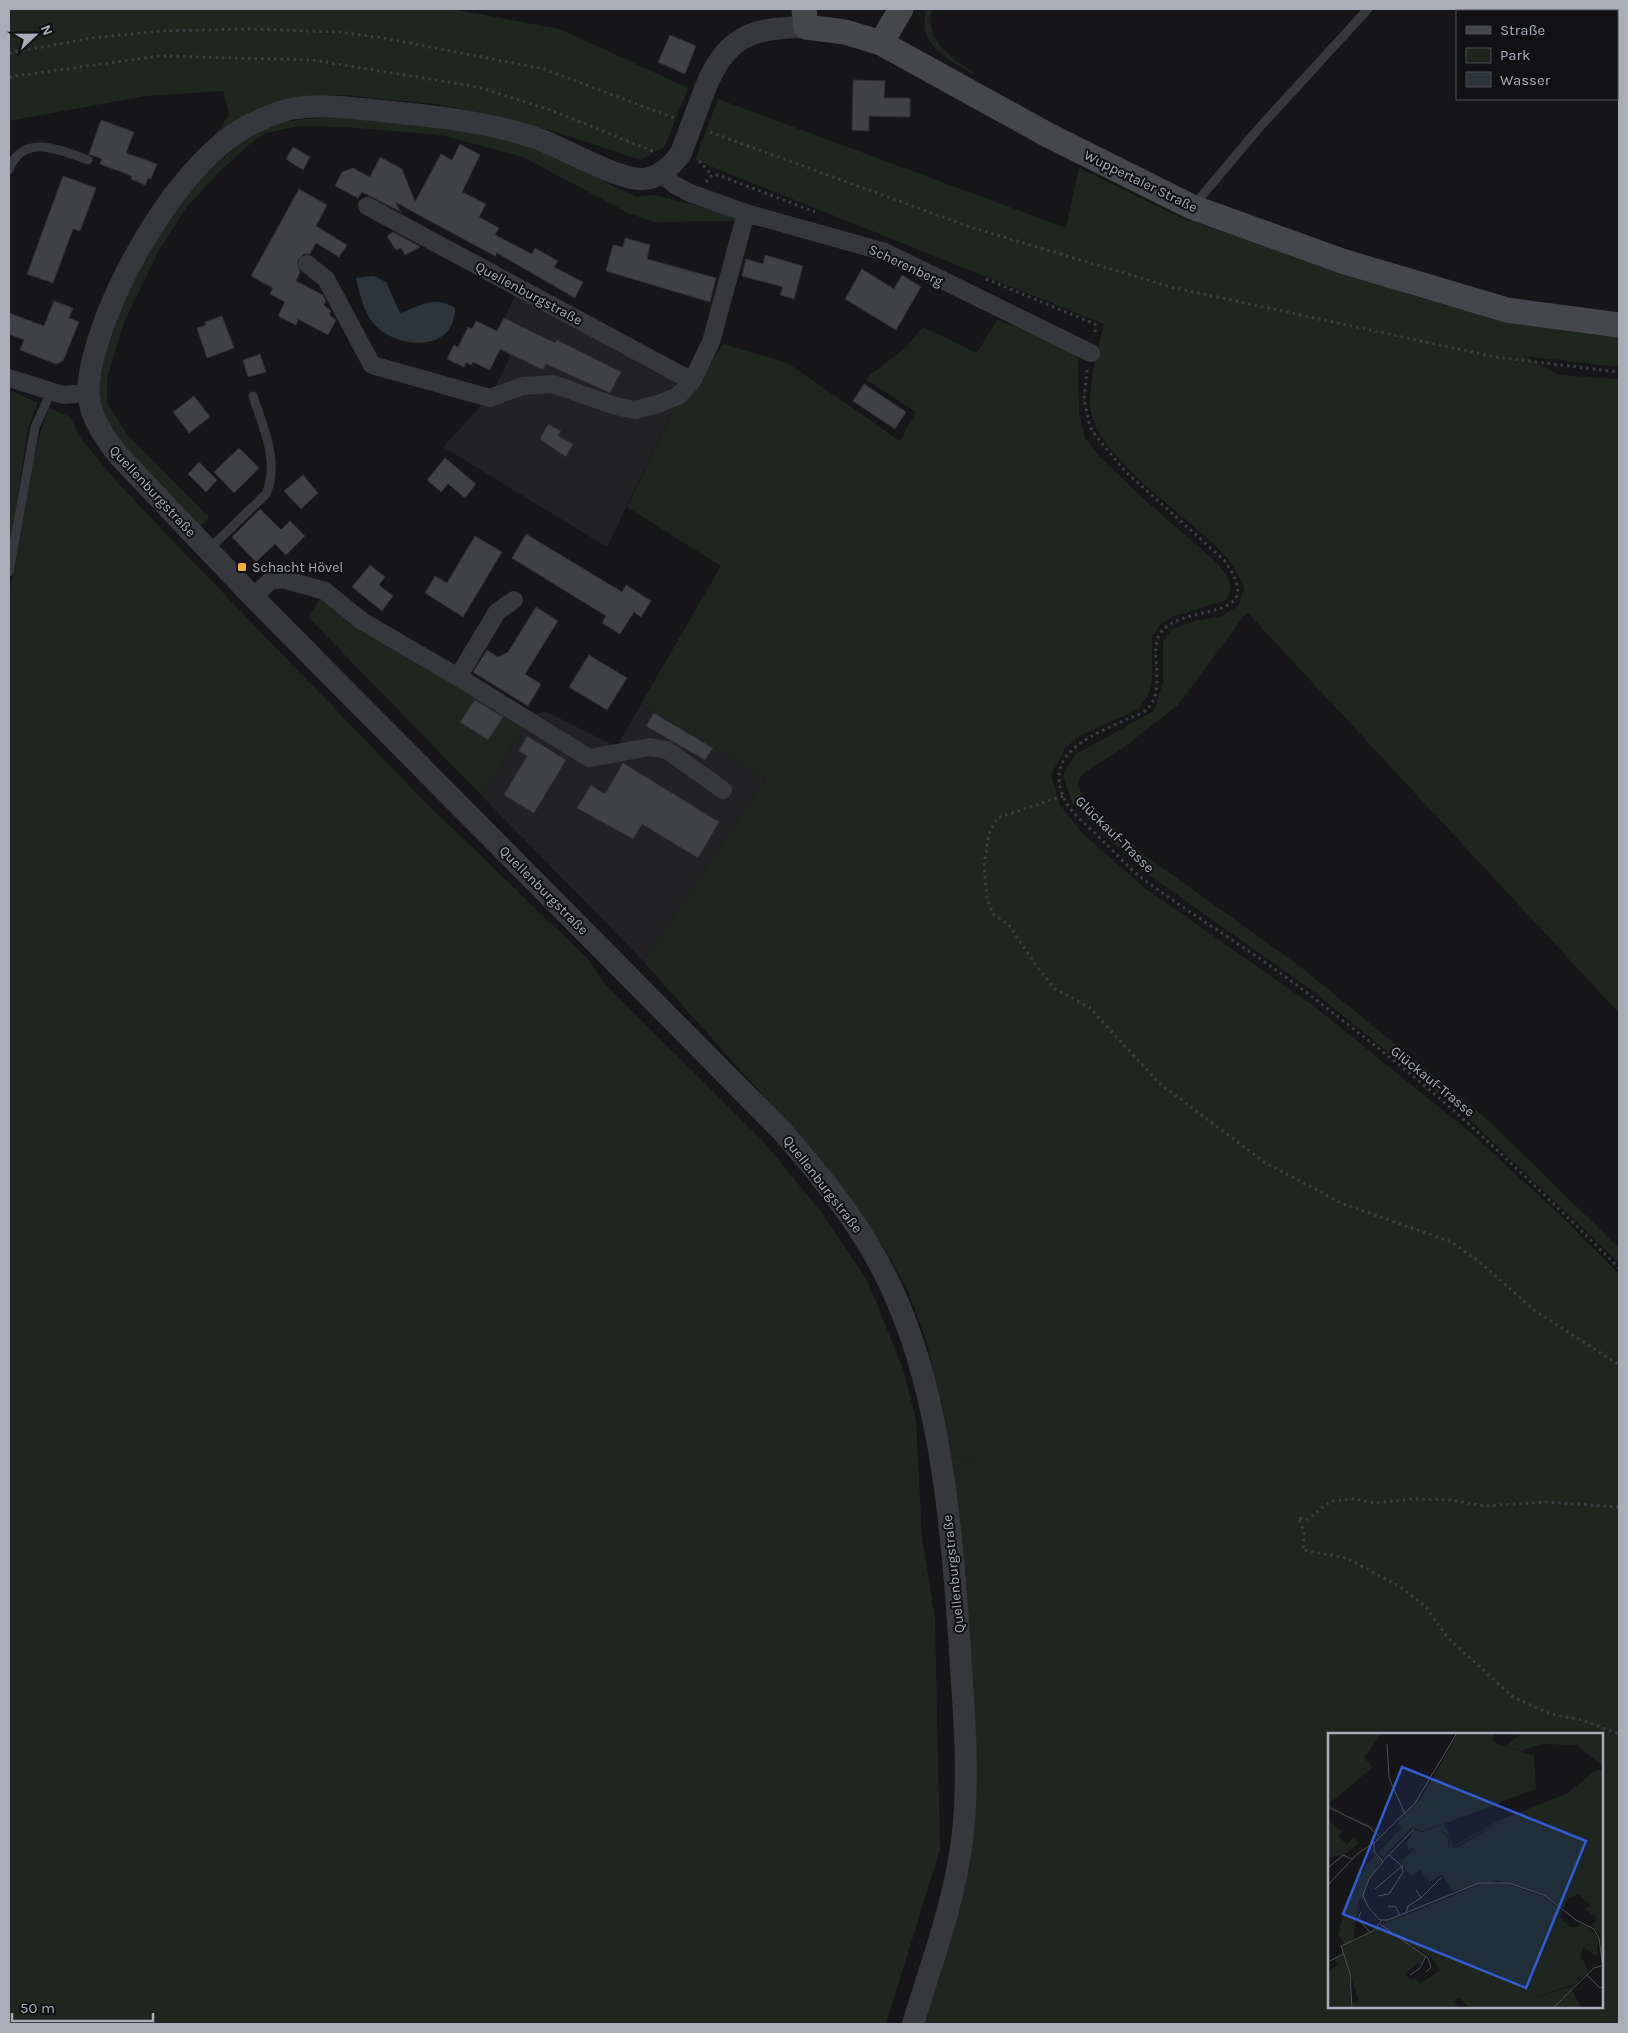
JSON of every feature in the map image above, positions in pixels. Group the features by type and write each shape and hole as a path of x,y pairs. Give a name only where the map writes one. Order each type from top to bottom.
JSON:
{"main road":[{"path":"881,43 901,9"},
{"name":"Wuppertaler Straße","path":"805,18 881,43 1048,135 1192,207 1342,261 1506,310 1619,325"}],"street":[{"name":"Wuppertaler Straße","path":"658,163 676,161 682,153 704,89 717,62 725,51 741,38 805,18"},
{"name":"Quellenburgstraße","path":"658,163 649,178 628,177 533,137 459,120 352,108 297,108 257,120 215,150 161,212 119,289 102,328 90,369 88,393 92,415 101,434 118,456 253,598 782,1131 848,1211 876,1257 898,1301 913,1340 920,1364 940,1460 957,1606 966,1742 966,1802 957,1873 948,1912 913,2024"},
{"name":"Scherenberg","path":"658,163 675,185 690,193 746,213 885,252 1090,358"},
{"name":"Quellenburgstraße","path":"367,206 692,381"},
{"path":"307,264 326,279 372,365 490,398 522,386 553,384 615,406 635,410 678,396 692,381 711,342 746,213"},
{"path":"9,378 63,395 88,393"},
{"path":"253,598 270,581 283,579 325,591 362,621 458,677 589,758 650,747 667,750 723,790"},
{"path":"458,677 497,612 514,600"}],"lane":[{"path":"1192,207 1259,128 1368,9"},
{"path":"9,170 12,160 34,147 50,146 88,160"},
{"path":"9,572 35,427 51,392"},
{"path":"208,550 266,494 271,483 272,465 265,433 253,396"}],"path":[{"path":"9,53 93,38 159,31 250,29 339,32 383,38 544,69 680,121"},
{"path":"9,77 159,56 313,60 478,87 554,111 658,163"},
{"path":"708,131 970,227 1170,288 1495,357 1619,372"},
{"path":"704,167 712,175"},
{"name":"Glückauf-Trasse","path":"1090,358 1084,399 1090,427 1126,472 1224,560 1235,576 1238,588 1236,598 1228,606 1172,624 1162,631 1156,642 1158,683 1155,697 1148,709 1076,745 1064,758 1058,774 1063,796 1069,808 1141,877 1306,992 1450,1108 1619,1268"},
{"path":"1063,796 998,818 989,834 984,866 987,898 993,914 1009,925 1037,967 1055,989 1089,1008 1159,1083 1264,1162 1343,1204 1452,1242 1482,1264 1534,1310 1619,1365"},
{"path":"1619,1508 1546,1502 1484,1506 1452,1500 1412,1499 1374,1503 1355,1498 1331,1501 1308,1519 1298,1518 1304,1531 1303,1550 1346,1558 1398,1586 1426,1607 1447,1636 1513,1698 1548,1713 1582,1720 1619,1734"}],"shaded area":[{"path":"517,292 686,383 607,547 443,447 492,394 511,355 491,345"},
{"path":"641,704 766,779 643,961 482,796 530,716 545,711 617,747"}],"green space":[{"path":"9,9 451,9 560,29 688,88 665,146 641,160 556,132 489,114 435,104 344,95 316,96 213,138 229,115 223,91 145,96 9,121"},
{"path":"927,9 932,9 932,32 936,41 950,56 977,76 947,58 931,42 926,33"},
{"path":"718,99 1066,228 1079,168 1180,217 1420,298 1518,319 1619,335 1619,367 1524,356 1559,375 1619,379 1619,1013 1247,612 1178,705 1123,748 1082,774 1077,785 1090,806 1142,853 1302,968 1488,1120 1619,1248 1619,1263 1468,1118 1313,991 1142,870 1072,803 1063,775 1076,754 1154,711 1163,682 1163,642 1172,629 1195,621 1222,616 1238,606 1244,589 1236,571 1225,556 1124,465 1107,444 1094,423 1090,403 1091,383 1104,324 695,160"},
{"path":"341,117 438,126 515,142 557,158 636,197 654,195 730,214 736,221 655,222 630,214 523,157 441,135 345,127 299,126 266,133 249,145 220,171 186,208 159,250 124,322 107,379 107,403 127,434 209,517 199,527 119,439 100,408 98,385 102,358 112,328 140,267 172,214 186,195 209,170 250,135 264,129 296,120"},
{"path":"997,320 1062,344 1078,354 1079,413 1085,438 1101,458 1144,499 1217,563 1229,580 1230,589 1226,600 1174,616 1160,625 1152,637 1152,679 1149,693 1139,709 1081,735 1065,748 1051,775 1060,805 1084,835 1146,889 1315,1007 1471,1133 1560,1215 1619,1274 1619,2024 923,2024 966,1876 950,1455 1006,1471 951,1455 927,1343 910,1296 888,1254 823,1163 643,961 766,779 641,704 721,566 627,507 675,406 695,388 723,344 786,362 900,441 916,412 865,379 904,349 923,327 977,353"},
{"path":"9,390 38,403 28,428 9,552"},
{"path":"49,408 70,417 82,440 118,483 169,537 425,802 588,959 604,983 764,1142 821,1212 868,1282 903,1369 916,1420 922,1537 935,1618 940,1849 886,2024 9,2024 9,592 35,453"},
{"path":"322,596 524,726 482,796 308,617"}],"water":[{"path":"374,276 386,282 400,313 434,302 448,304 455,308 452,323 446,333 435,340 423,343 396,339 384,333 367,314 356,278"}],"building":[{"path":"670,35 696,46 685,74 658,62"},
{"path":"853,80 885,81 884,98 910,98 910,117 869,116 869,131 852,130"},
{"path":"101,120 134,132 126,153 157,164 151,179 148,178 145,185 131,179 132,176 100,164 102,159 89,154"},
{"path":"460,144 480,155 462,192 486,204 479,217 499,228 495,235 532,254 535,248 558,261 554,267 583,282 575,298 497,253 495,256 395,202 401,212 362,192 358,198 335,186 342,172 353,168 370,177 380,157 402,169 415,202 441,154 452,160"},
{"path":"293,147 310,157 303,170 286,159"},
{"path":"63,176 96,188 80,231 73,229 53,283 27,274"},
{"path":"299,189 327,205 316,226 347,245 339,257 316,243 310,254 303,254 297,262 300,272 296,281 323,295 326,302 324,305 331,311 329,315 336,320 328,335 298,319 296,325 278,316 285,302 270,294 273,288 251,276"},
{"path":"393,232 420,247 405,255 401,248 396,250 387,236"},
{"path":"625,238 650,245 647,259 716,278 710,302 606,271 613,245 623,247"},
{"path":"765,255 803,266 794,299 780,295 783,287 742,276 746,259 763,264"},
{"path":"862,269 894,289 902,275 921,287 896,330 845,299"},
{"path":"54,301 73,308 69,318 79,322 63,361 56,364 20,350 24,340 9,334 9,313 44,326"},
{"path":"222,316 234,348 207,358 197,328 206,325 205,322"},
{"path":"504,318 555,343 557,340 621,372 610,393 546,364 543,370 500,349 490,370 473,362 471,365 466,362 464,367 447,359 454,345 458,347 468,327 472,329 476,321 497,331"},
{"path":"260,354 266,372 248,377 243,360"},
{"path":"864,384 906,412 895,429 853,401"},
{"path":"194,396 210,417 189,433 173,412"},
{"path":"548,424 561,431 558,436 573,444 566,457 540,439"},
{"path":"239,448 259,468 234,493 214,472"},
{"path":"445,458 476,484 465,498 448,484 441,492 427,480"},
{"path":"199,462 217,480 206,492 188,474"},
{"path":"303,475 318,493 301,509 284,491"},
{"path":"260,509 281,530 290,521 305,536 286,555 275,544 256,562 232,537"},
{"path":"526,534 622,592 626,585 651,601 641,617 634,612 620,634 602,623 606,616 512,558"},
{"path":"475,536 502,552 463,617 425,593 435,576 447,583"},
{"path":"370,565 385,577 379,585 393,596 382,611 352,587"},
{"path":"536,607 558,621 525,674 541,684 528,706 473,672 487,650 498,657 508,652"},
{"path":"589,655 627,678 607,710 569,687"},
{"path":"475,700 503,717 488,740 460,722"},
{"path":"654,713 713,748 705,760 646,726"},
{"path":"527,736 566,760 534,813 504,795 527,756 519,751"},
{"path":"623,763 719,822 698,858 642,824 633,839 577,808 591,785 605,794"}],"place":[{"name":"Schacht Hövel","path":"242,567"}]}
